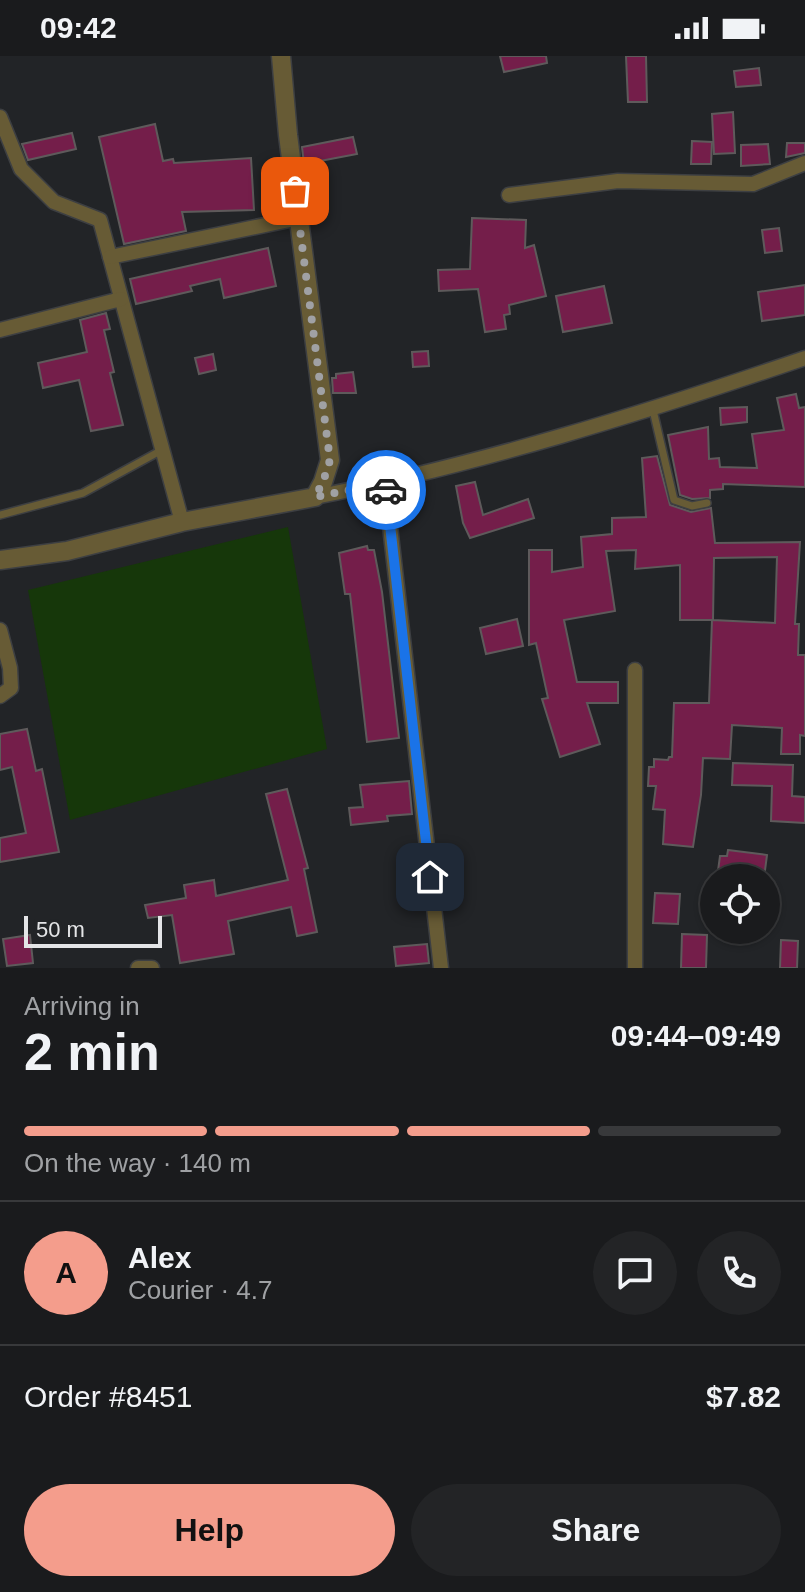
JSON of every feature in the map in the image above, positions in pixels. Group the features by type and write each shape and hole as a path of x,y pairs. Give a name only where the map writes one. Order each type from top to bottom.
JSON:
{"street":[{"path":"281,56 330,460 315,497"},
{"path":"0,117 21,169 54,202 100,220 182,522"},
{"path":"509,195 618,181 753,184 805,163"},
{"path":"110,257 299,218"},
{"path":"0,330 121,299"},
{"path":"0,560 67,551 182,522 385,483 653,410 805,358"},
{"path":"385,483 441,968"},
{"path":"0,630 10,668 11,688 0,696"},
{"path":"635,670 635,968"},
{"path":"138,968 152,968"}],"lane":[{"path":"653,410 674,500 692,506 707,503"},
{"path":"0,515 83,493 162,450"}],"green space":[{"path":"288,527 327,749 70,820 28,590"}],"building":[{"path":"500,56 546,56 547,63 504,72"},
{"path":"626,56 646,56 647,102 628,102"},
{"path":"759,68 761,85 736,87 734,71"},
{"path":"733,112 735,153 714,154 712,114"},
{"path":"155,124 163,161 251,158 254,210 182,212 186,231 124,244 99,137"},
{"path":"72,133 76,149 28,160 22,144"},
{"path":"353,137 357,154 304,164 302,147"},
{"path":"692,141 712,142 711,164 691,164"},
{"path":"787,143 805,143 805,153 786,157"},
{"path":"768,144 770,164 741,166 741,145"},
{"path":"472,218 526,220 525,248 534,245 546,296 509,305 510,314 504,315 506,329 485,332 478,289 439,291 438,270 470,269"},
{"path":"779,228 782,251 765,253 762,230"},
{"path":"268,248 276,286 224,298 220,279 190,286 192,291 136,304 130,279"},
{"path":"805,285 805,315 762,321 758,292"},
{"path":"604,286 612,323 563,332 556,296"},
{"path":"106,313 110,329 104,330 114,372 110,373 123,425 91,431 79,380 43,388 38,363 87,352 80,320"},
{"path":"428,351 429,366 413,367 412,352"},
{"path":"213,354 216,370 199,374 195,358"},
{"path":"353,372 356,393 333,393 332,378 336,378 336,374"},
{"path":"796,394 799,408 805,407 805,487 723,484 723,489 710,490 710,498 692,499 680,495 668,435 708,427 709,459 719,458 720,467 757,468 752,434 784,430 777,398"},
{"path":"747,407 747,422 721,425 720,408"},
{"path":"657,456 670,505 691,512 711,508 715,543 800,542 795,624 799,624 798,655 805,655 805,736 800,735 800,754 781,754 782,728 732,725 730,759 703,758 693,847 663,844 665,810 653,809 656,786 648,786 649,767 654,767 654,759 668,760 672,757 674,703 709,703 712,620 680,620 680,565 635,569 636,550 606,551 615,611 564,620 577,682 618,682 618,703 587,703 600,744 560,757 542,699 548,698 536,643 529,645 529,550 552,550 552,572 583,567 581,537 612,534 612,518 646,517 642,458","holes":["777,557 775,623 713,620 714,558"]},
{"path":"475,482 483,515 528,499 534,518 470,538 463,523 456,486"},
{"path":"367,546 368,550 374,550 382,592 399,738 367,742 350,594 345,594 339,553"},
{"path":"517,619 523,646 486,654 480,628"},
{"path":"27,729 36,771 42,769 59,852 0,862 0,838 26,833 12,767 0,770 0,734"},
{"path":"733,763 793,765 792,796 805,797 805,823 771,821 772,786 732,785"},
{"path":"409,781 412,814 387,816 388,821 351,825 349,808 363,807 360,785"},
{"path":"287,789 308,868 304,869 317,932 297,936 291,907 228,921 234,954 180,963 172,915 148,918 145,905 186,898 184,885 214,880 216,896 288,880 266,794"},
{"path":"728,850 767,855 766,864 719,864 720,856 727,856"},
{"path":"655,893 680,894 678,924 653,923"},
{"path":"682,934 700,935 700,944 707,944 706,968 681,968"},
{"path":"30,935 33,963 7,966 3,939"},
{"path":"781,940 798,941 797,968 780,968"},
{"path":"427,944 429,963 396,966 394,947"}],"way so far":[{"path":"295,191 330,460 315,497 385,483 386,490"}],"route":[{"path":"386,490 430,877"}]}
